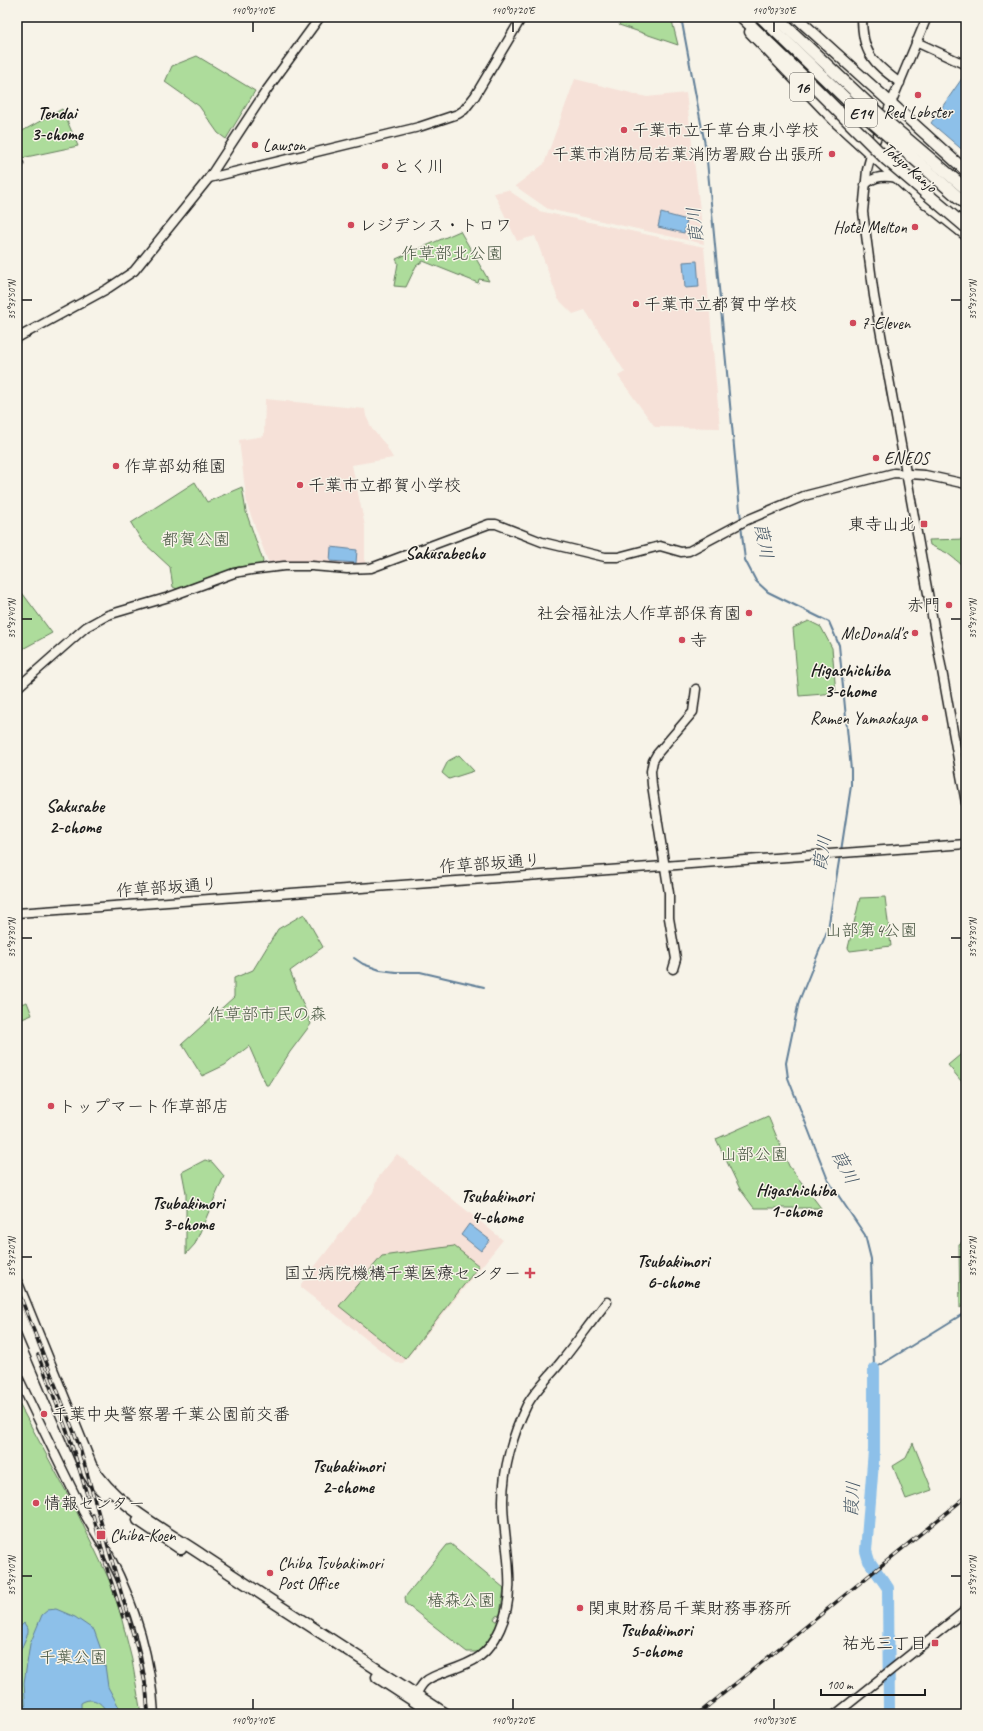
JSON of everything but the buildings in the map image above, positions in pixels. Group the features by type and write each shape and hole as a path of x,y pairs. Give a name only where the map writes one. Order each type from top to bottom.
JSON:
{"highway":[{"name":"Tokyo Kanjo","path":"737,17 801,86 871,154 898,178 965,231"},
{"path":"742,17 878,151 965,231"},
{"name":"E14","path":"761,17 846,99 966,204"},
{"name":"E14","path":"776,17 893,127 966,189"},
{"name":"Tokyo Kanjo","path":"796,17 966,172"},
{"path":"17,1283 91,1465 104,1484 116,1496 164,1530 414,1698 434,1714"},
{"path":"17,1310 84,1468 96,1486 113,1501 160,1536 414,1698 446,1714"}],"street":[{"path":"17,338 107,289 134,271 209,178 266,91 320,17"},
{"path":"209,178 419,127 458,114 464,110 475,96 522,17"},
{"path":"862,17 862,38 869,55 878,66 900,83"},
{"path":"927,17 890,104 871,154 865,185 863,212 869,262 966,803"},
{"path":"916,42 966,65"},
{"path":"865,185 876,177 885,176 898,178"},
{"path":"17,688 65,645 95,621 108,615 169,596 234,573 284,566 312,566 348,569 370,568 489,524 496,524 542,542 605,557 618,557 660,546 680,552 689,551 747,520 804,496 894,473 925,475 966,484"},
{"path":"673,969 676,959 669,918 669,893 651,771 653,761 657,754 693,712 696,689"},
{"name":"作草部坂通り","path":"17,913 966,844"},
{"path":"414,1698 425,1681 468,1664 482,1655 492,1644 500,1628 508,1604 509,1595 510,1577 503,1499 504,1482 513,1443 523,1415 533,1397 607,1302"},
{"path":"17,1375 82,1509 110,1557 130,1603 146,1654 153,1695 154,1714"},
{"path":"836,1714 966,1610"}],"shaded area":[{"name":"千葉市立千草台東小学校","path":"575,79 647,97 686,93 704,244 548,209 515,186 544,164"},
{"name":"千葉市立都賀中学校","path":"508,190 539,211 704,247 720,428 655,427 618,376 625,372 585,310 573,314 558,299 535,236 517,241 494,193"},
{"name":"千葉市立都賀小学校","path":"265,399 365,409 366,416 372,429 385,444 393,458 352,465 365,526 365,566 269,564 247,505 239,440 264,436"},
{"path":"397,1154 503,1240 403,1363 397,1363 301,1288 301,1284 373,1192 377,1179"}],"green space":[{"path":"622,17 661,17 672,21 678,45 619,25"},
{"path":"197,56 255,91 226,139 218,133 199,106 165,82 172,66"},
{"path":"62,109 78,146 17,159 17,134"},
{"name":"作草部北公園","path":"460,231 489,281 479,279 478,283 423,261 416,266 406,287 394,286 398,263 396,259"},
{"name":"都賀公園","path":"195,482 207,502 242,487 246,512 263,561 262,564 238,567 177,589 173,587 170,567 142,541 131,523"},
{"path":"966,539 966,568 947,553 930,545 929,540"},
{"path":"23,594 52,633 17,652 17,599"},
{"path":"809,621 821,627 832,648 836,693 799,696 793,628"},
{"path":"459,755 474,771 449,779 442,773 448,761"},
{"name":"山部第4公園","path":"885,897 891,946 850,951 848,948 860,898"},
{"name":"作草部市民の森","path":"304,914 323,947 290,971 311,1024 290,1052 269,1085 266,1085 249,1046 225,1065 202,1076 182,1044 234,997 234,978 253,970 278,929"},
{"path":"27,1002 32,1015 22,1019 17,1005"},
{"path":"966,1050 966,1087 948,1065"},
{"name":"山部公園","path":"768,1116 789,1166 821,1208 754,1208 740,1189 716,1139"},
{"path":"205,1160 212,1162 224,1176 195,1244 186,1254 186,1193 182,1172"},
{"path":"966,1240 966,1304 960,1308 959,1244"},
{"path":"454,1246 479,1266 405,1359 339,1306 382,1256"},
{"name":"千葉公園","path":"17,1400 75,1508 115,1592 132,1660 141,1714 17,1714"},
{"path":"913,1443 932,1490 906,1499 893,1466 906,1458"},
{"name":"椿森公園","path":"451,1544 504,1588 500,1615 496,1616 494,1619 498,1622 492,1638 477,1652 467,1652 406,1604 405,1597 447,1545"}],"water":[{"path":"963,77 966,79 966,153 931,123"},
{"path":"661,213 687,220 684,233 658,227"},
{"path":"697,261 699,287 685,288 683,262"},
{"path":"331,547 357,550 356,563 330,561"},
{"path":"469,1224 490,1240 481,1251 461,1235"},
{"path":"56,1609 75,1617 94,1630 104,1658 108,1687 121,1711 121,1714 107,1714 100,1703 89,1700 81,1703 81,1714 26,1714 24,1683 30,1644 42,1615 48,1610"},
{"path":"24,1623 28,1629 28,1633 19,1654 20,1674 17,1690 17,1637 18,1629"}],"waterway":[{"name":"葭川","path":"681,17 706,150 741,521"},
{"name":"葭川","path":"741,525 745,560 756,581 768,592 829,622 839,645 851,770 851,786 841,851"},
{"name":"葭川","path":"840,855 828,929 799,1001 786,1063 788,1078 828,1180 865,1235 871,1259 874,1369 966,1312"},
{"path":"354,958 363,964 380,970 420,972 484,987"},
{"name":"葭川","path":"874,1369 874,1450 866,1551 869,1561 888,1588 889,1714"}],"railway":[{"path":"17,1288 79,1445 139,1655 146,1688 148,1714"},
{"path":"38,1355 70,1439 88,1498"},
{"path":"698,1714 966,1497"},
{"path":"93,1515 108,1572 123,1617"}],"place":[{"name":"Red Lobster","path":"918,95"},
{"name":"千葉市立千草台東小学校","path":"624,130"},
{"name":"Lawson","path":"255,145"},
{"name":"千葉市消防局若葉消防署殿台出張所","path":"832,154"},
{"name":"とく川","path":"385,166"},
{"name":"レジデンス・トロワ","path":"351,225"},
{"name":"Hotel Melton","path":"915,227"},
{"name":"千葉市立都賀中学校","path":"636,304"},
{"name":"7-Eleven","path":"853,323"},
{"name":"ENEOS","path":"876,458"},
{"name":"作草部幼稚園","path":"116,466"},
{"name":"千葉市立都賀小学校","path":"300,485"},
{"name":"東寺山北","path":"924,524"},
{"name":"赤門","path":"949,605"},
{"name":"社会福祉法人作草部保育園","path":"749,613"},
{"name":"McDonald's","path":"915,633"},
{"name":"寺","path":"682,640"},
{"name":"Ramen Yamaokaya","path":"925,718"},
{"name":"トップマート作草部店","path":"51,1106"},
{"name":"国立病院機構千葉医療センター","path":"530,1273"},
{"name":"千葉中央警察署千葉公園前交番","path":"44,1414"},
{"name":"情報センター","path":"36,1503"},
{"name":"Chiba-Koen","path":"101,1535"},
{"name":"Chiba Tsubakimori Post Office","path":"270,1573"},
{"name":"関東財務局千葉財務事務所","path":"580,1608"},
{"name":"祐光三丁目","path":"935,1643"}],"district":[{"name":"Tendai 3-chome","path":"57,123"},
{"name":"Sakusabecho","path":"445,553"},
{"name":"Higashichiba 3-chome","path":"850,680"},
{"name":"Sakusabe 2-chome","path":"75,816"},
{"name":"Higashichiba 1-chome","path":"796,1200"},
{"name":"Tsubakimori 4-chome","path":"497,1206"},
{"name":"Tsubakimori 3-chome","path":"188,1213"},
{"name":"Tsubakimori 6-chome","path":"673,1271"},
{"name":"Tsubakimori 2-chome","path":"348,1476"},
{"name":"Tsubakimori 5-chome","path":"656,1640"}]}
